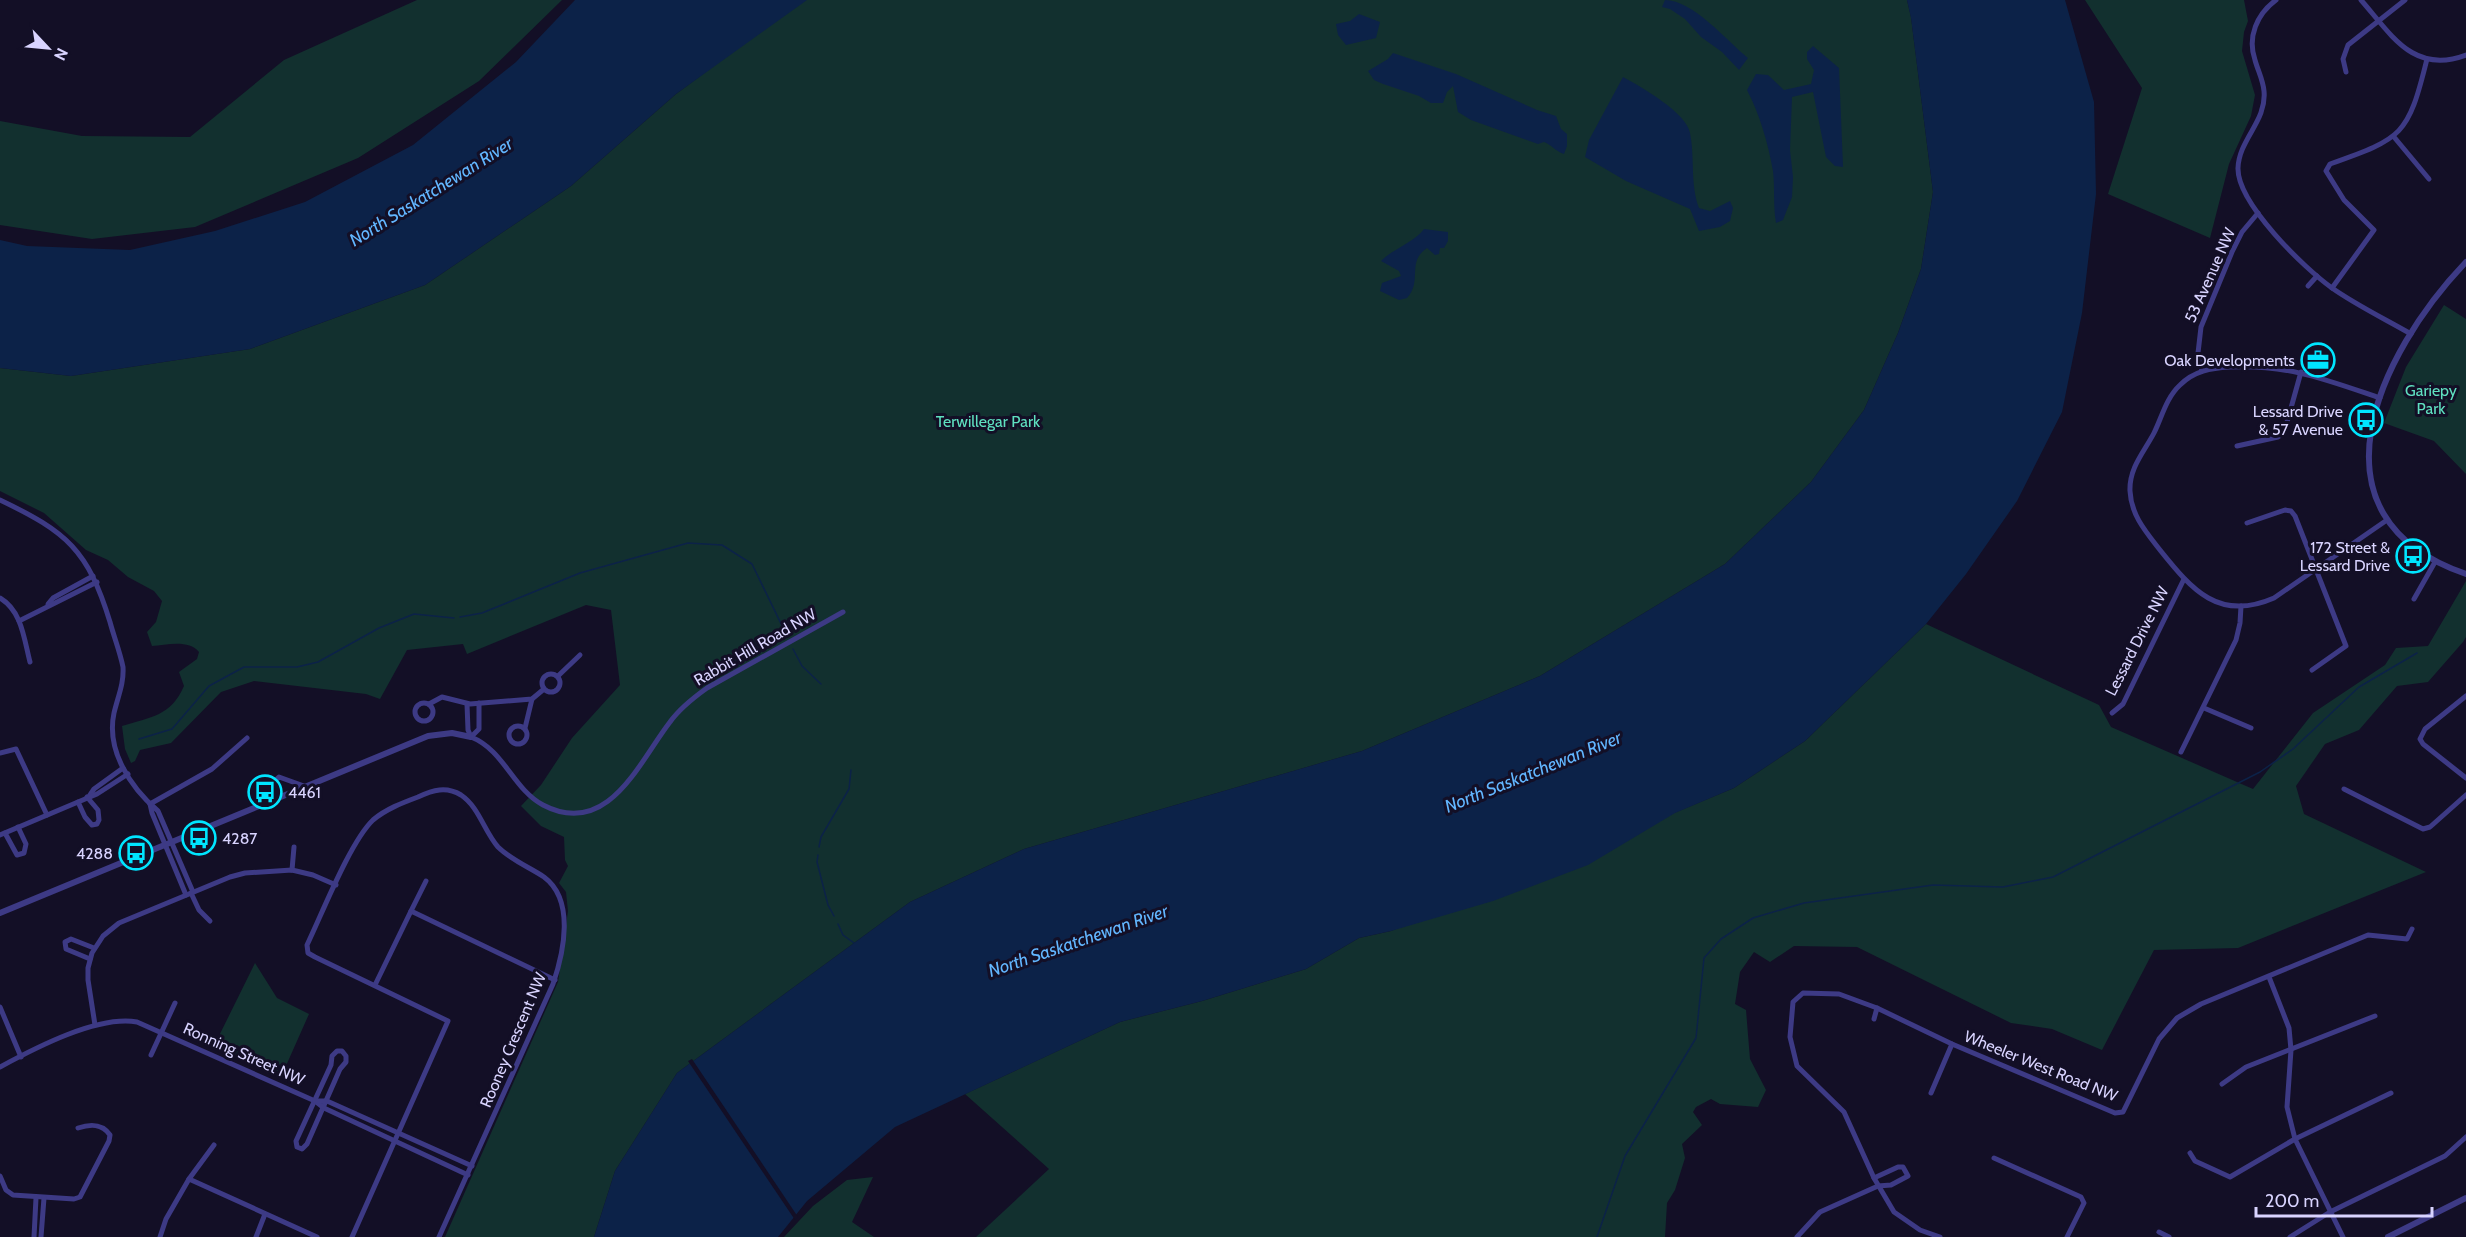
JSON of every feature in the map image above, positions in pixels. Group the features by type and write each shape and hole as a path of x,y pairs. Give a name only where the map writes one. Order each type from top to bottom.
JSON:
{"street":[{"path":"2276,0 2260,16 2253,35 2253,53 2262,81 2264,102 2257,124 2242,150 2238,168 2242,189 2281,241 2317,276 2332,288 2411,334"},
{"path":"2361,0 2403,47 2427,59 2446,60 2466,55"},
{"path":"2346,72 2343,59 2348,45 2405,0"},
{"path":"2332,288 2374,230 2344,200 2326,171 2330,164 2375,148 2394,137 2406,124 2416,104 2427,59"},
{"path":"2394,137 2429,179"},
{"name":"53 Avenue NW","path":"2202,371 2198,353 2201,327 2242,232 2258,213"},
{"path":"2466,262 2438,294 2411,334 2380,398 2368,448 2370,477 2374,493 2387,520 2403,539 2435,562 2466,574"},
{"path":"2308,286 2317,276"},
{"name":"Lessard Drive NW","path":"2380,398 2301,372 2263,366 2214,368 2202,371 2183,381 2171,396 2134,468 2130,485 2132,503 2141,526 2184,579 2210,600 2241,606 2260,604 2274,598 2387,520"},
{"path":"2237,447 2278,437 2284,433 2301,372"},
{"path":"0,500 33,516 57,532 81,557 95,579 123,667 123,681 115,709 113,727 115,749 123,768 150,804 158,810 169,845 190,893 199,910 210,921"},
{"path":"2247,523 2284,510 2291,511 2295,516 2346,646 2312,670"},
{"path":"2414,598 2435,562"},
{"path":"19,621 47,606 53,598 95,579"},
{"name":"Lessard Drive NW","path":"2112,713 2123,704 2184,579"},
{"path":"0,598 15,611 30,662"},
{"path":"2181,752 2236,640 2241,606"},
{"name":"Rabbit Hill Road NW","path":"0,913 428,736 452,733 471,737 492,749 525,791 555,810 572,813 595,809 609,802 620,792 671,720 687,703 707,688 843,612"},
{"path":"558,676 580,655"},
{"path":"552,673 558,676 561,684 558,689 553,692 544,689 542,680 546,675 552,673"},
{"path":"429,704 438,698 446,697 467,704 532,699 544,689"},
{"path":"2466,696 2425,729 2420,739 2422,744 2466,777"},
{"path":"525,728 532,699"},
{"path":"467,704 468,730 471,737 479,729 479,704"},
{"path":"2204,708 2251,728"},
{"path":"150,804 212,769 246,738"},
{"path":"0,753 16,749 47,815"},
{"path":"89,796 94,789 123,768"},
{"path":"18,827 26,843 24,853 16,855 2,834 18,827 78,802 89,796 97,794 128,774"},
{"path":"264,803 279,777 304,786"},
{"path":"2344,789 2423,829 2430,827 2466,795"},
{"name":"Rooney Crescent NW","path":"400,1133 448,1021 315,957 307,951 307,945 361,836 378,817 394,806 433,790 453,791 469,802 500,848 543,877 558,893 563,917 561,948 555,980 439,1237"},
{"path":"78,802 88,822 92,825 97,824 98,810 89,796"},
{"path":"291,870 294,847"},
{"path":"95,1025 88,980 90,959 94,948 114,926 238,874 291,870 305,872 336,885"},
{"path":"375,985 426,880"},
{"path":"411,911 555,980"},
{"name":"Wheeler West Road NW","path":"1874,1178 1844,1112 1797,1066 1790,1036 1793,1002 1803,993 1839,994 1877,1008 1952,1044 2115,1113 2123,1112 2159,1039 2177,1018 2201,1004 2368,935 2407,939 2412,929"},
{"path":"90,959 66,949 65,942 71,939 94,948"},
{"path":"2269,977 2289,1028 2291,1050 2287,1107 2295,1139 2343,1237"},
{"name":"Ronning Street NW","path":"151,1055 175,1003"},
{"path":"0,1007 21,1057"},
{"path":"1874,1019 1877,1008"},
{"path":"2222,1084 2246,1067 2375,1016"},
{"name":"Ronning Street NW","path":"0,1067 95,1025 131,1021 162,1032 315,1101 324,1108 468,1175"},
{"path":"1931,1093 1952,1044"},
{"name":"Ronning Street NW","path":"337,1051 342,1051 346,1056 346,1062 339,1069 327,1101 307,1144 302,1149 297,1147 296,1141 331,1065 332,1056 337,1051"},
{"path":"2190,1153 2195,1161 2230,1177 2295,1139 2391,1093"},
{"name":"Ronning Street NW","path":"315,1101 327,1101 472,1166"},
{"path":"0,1176 6,1190 11,1194 74,1200 80,1197 109,1141 109,1132 96,1125 78,1128"},
{"path":"352,1237 400,1133"},
{"path":"2290,1237 2330,1212 2445,1156 2466,1137"},
{"path":"160,1237 166,1219 189,1179 214,1145"},
{"path":"1994,1158 2081,1197 2084,1203 2067,1237"},
{"path":"1797,1237 1820,1212 1878,1186 1891,1185 1908,1176 1903,1167 1874,1178 1878,1186 1894,1212 1920,1230 1940,1237"},
{"path":"189,1179 317,1237"},
{"path":"34,1237 36,1198"},
{"path":"41,1237 44,1198"},
{"path":"2388,1237 2466,1198"},
{"path":"256,1237 265,1214"},
{"path":"2159,1232 2169,1237"}],"green space":[{"path":"417,0 562,0 479,81 358,158 195,227 92,239 0,225 0,121 82,136 190,137 284,60"},
{"name":"Terwillegar Park","path":"803,0 1907,0 1933,192 1921,269 1898,333 1864,410 1811,482 1725,564 1540,676 1362,751 1024,849 910,902 677,1073 615,1171 594,1237 445,1237 558,982 568,911 566,892 559,883 568,866 565,860 564,837 541,826 521,806 541,785 572,738 620,685 611,610 586,605 467,654 463,644 407,650 380,699 366,694 254,681 221,692 171,743 140,750 135,761 131,763 125,749 122,726 159,714 173,704 184,686 179,672 197,659 199,652 183,644 152,646 147,632 156,622 162,601 154,591 128,577 108,560 86,550 44,513 0,491 0,368 71,376 250,349 425,285 571,186 676,94"},
{"path":"2085,0 2244,0 2248,21 2242,51 2255,95 2251,116 2229,164 2210,238 2108,194 2142,88"},
{"name":"Gariepy Park","path":"2444,305 2466,319 2466,474 2434,441 2384,423 2406,367"},
{"path":"2466,581 2466,637 2463,642 2428,682 2397,686 2359,730 2325,744 2296,786 2304,814 2426,872 2238,948 2154,950 2102,1050 2052,1029 2011,1023 1857,947 1794,946 1770,962 1754,952 1740,972 1735,1004 1746,1010 1750,1059 1766,1090 1758,1107 1720,1104 1711,1099 1696,1107 1693,1112 1702,1125 1682,1144 1685,1158 1675,1190 1667,1203 1665,1237 976,1237 1049,1169 965,1094 1120,1022 1202,1001 1306,969 1359,938 1391,931 1734,788 1805,741 1926,624 2099,705 2111,727 2253,789 2313,713 2385,665 2396,648 2428,646"},
{"path":"255,963 277,998 309,1014 281,1077 214,1046"},
{"path":"873,1177 852,1222 874,1237 784,1237 813,1206 847,1180"}],"water":[{"name":"North Saskatchewan River","path":"575,0 807,0 676,94 571,186 425,285 250,349 71,376 0,368 0,240 27,246 130,250 215,231 305,202 413,145 516,62"},
{"path":"1665,0 1676,2 1698,14 1748,58 1739,70 1722,52 1701,37 1685,19 1670,9 1662,7"},
{"name":"North Saskatchewan River","path":"1907,0 2065,0 2094,102 2096,194 2082,313 2062,412 2017,501 1966,574 1926,624 1805,741 1734,788 1675,813 1588,865 1493,901 1359,938 1306,969 1202,1001 1120,1022 895,1127 807,1201 778,1237 594,1237 615,1171 677,1073 910,902 1024,849 1362,751 1540,676 1725,564 1811,482 1864,410 1898,333 1921,269 1933,192"},
{"path":"1359,14 1380,22 1376,38 1346,45 1338,35 1336,24 1350,21"},
{"path":"1813,46 1839,68 1843,167 1835,166 1826,157 1813,92 1792,97 1790,150 1793,177 1792,197 1783,220 1776,223 1771,161 1760,119 1747,90 1756,74 1768,75 1784,90 1811,84 1814,70 1807,59 1807,52"},
{"path":"1393,53 1456,74 1537,110 1556,116 1561,129 1567,134 1564,154 1544,142 1538,144 1471,120 1458,112 1453,86 1447,92 1443,103 1431,103 1419,96 1374,80 1368,71 1388,59"},
{"path":"1623,77 1662,101 1687,125 1691,142 1694,190 1699,208 1710,211 1730,201 1733,208 1730,221 1720,227 1699,231 1690,209 1626,181 1585,157 1589,140"},
{"path":"1424,229 1448,232 1448,241 1444,248 1440,248 1439,254 1435,255 1427,248 1421,253 1417,259 1412,292 1407,298 1399,300 1380,291 1382,283 1401,276 1399,271 1381,261 1415,238"}],"pier":[{"path":"692,1059 798,1217 795,1220 688,1061"}],"waterway":[{"path":"460,617 482,613 580,573 688,543 722,545 752,564 786,634"},
{"path":"139,739 172,729 209,686 244,667 297,667 318,662 379,628 414,614 454,618"},
{"path":"793,649 802,666 821,684"},
{"path":"1597,1237 1625,1156 1696,1038 1704,958 1721,939 1753,918 1804,903 1933,885 2003,887 2053,877 2260,772 2293,749 2359,687 2417,653"},
{"path":"819,847 821,837 849,789 851,770"},
{"path":"818,855 817,862 828,905 834,916"},
{"path":"838,924 843,935 854,943"}],"place":[{"name":"Oak Developments","path":"2318,360"},
{"name":"Lessard Drive & 57 Avenue","path":"2366,420"},
{"name":"172 Street & Lessard Drive","path":"2413,556"},
{"name":"4461","path":"265,792"},
{"name":"4287","path":"199,838"},
{"name":"4288","path":"136,853"}]}
